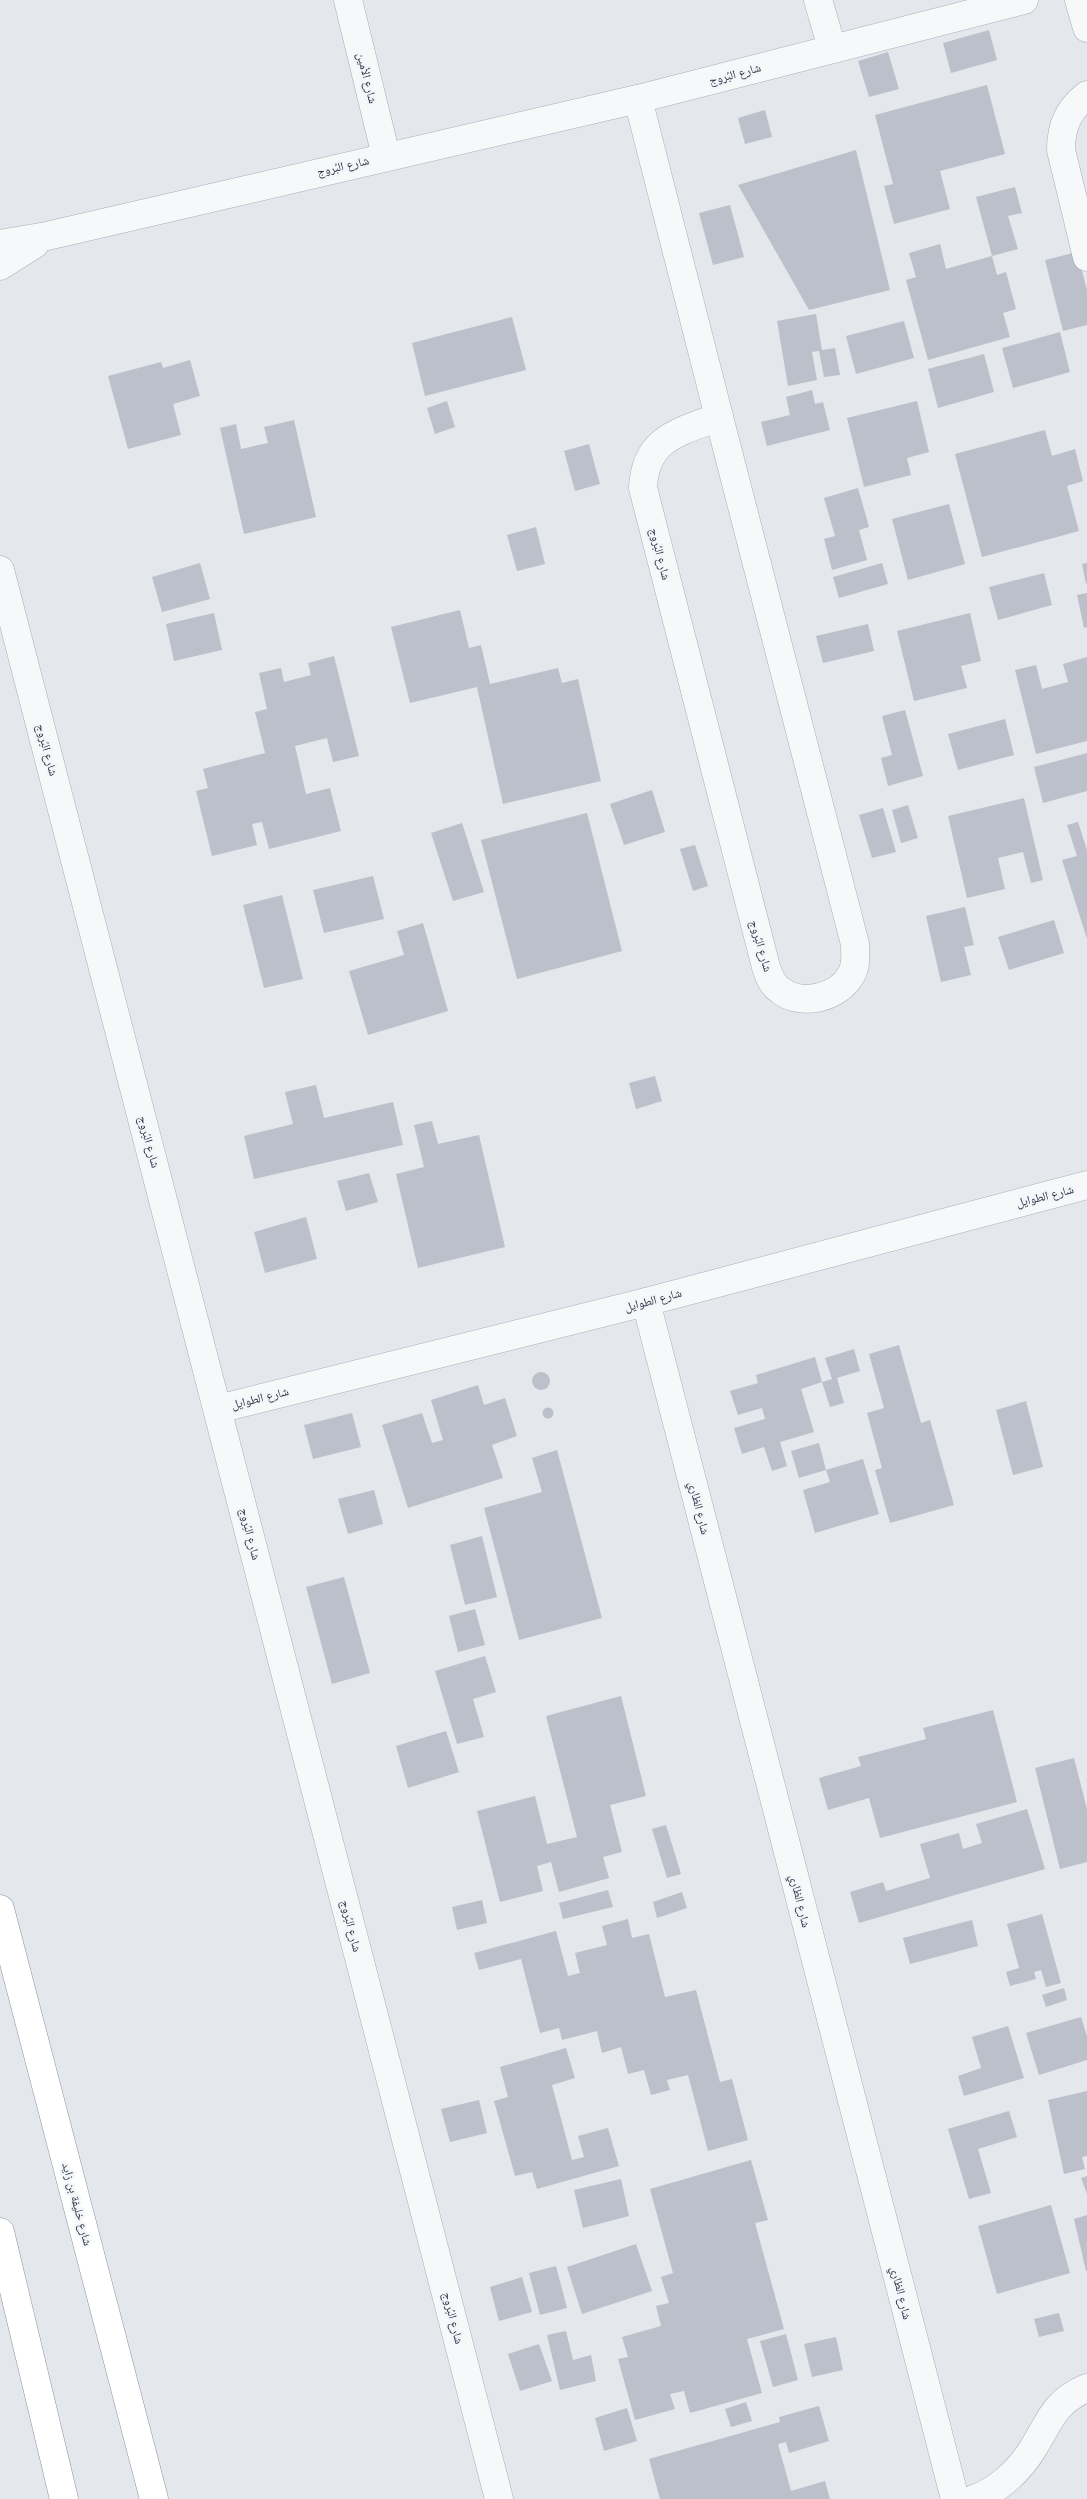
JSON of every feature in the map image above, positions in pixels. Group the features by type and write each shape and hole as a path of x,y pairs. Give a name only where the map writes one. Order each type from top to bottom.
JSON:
{"highway":[{"name":"شارع خليفة بن زايد","path":"0,1909 154,2499"},
{"path":"0,2232 64,2499"}],"street":[{"name":"شارع الأمين","path":"348,0 386,156"},
{"path":"818,0 832,48"},
{"name":"شارع البُروج","path":"0,244 47,236 638,99 1024,0"},
{"path":"1079,0 1087,28"},
{"path":"1087,95 1076,104 1066,118 1061,134 1061,150 1087,257"},
{"name":"شارع البُروج","path":"638,99 855,944 856,960 852,974 845,984 834,992 812,998 800,999 779,990 771,980 766,967 643,488 647,462 662,442 674,434 719,417"},
{"name":"شارع البُروج","path":"0,266 47,236"},
{"name":"شارع البُروج","path":"0,570 499,2499"},
{"name":"شارع الطوايل","path":"218,1409 646,1302 1087,1185"},
{"name":"شارع الظاري","path":"646,1302 955,2499"},
{"path":"974,2499 1000,2484 1018,2469 1033,2449 1056,2409 1076,2392 1087,2388"}],"building":[{"path":"989,30 997,60 951,73 943,43"},
{"path":"888,52 899,89 869,97 858,61"},
{"path":"987,85 1005,154 940,171 950,209 894,224 884,186 893,184 875,115"},
{"path":"765,110 772,137 745,144 738,118"},
{"path":"856,150 890,290 809,310 738,185"},
{"path":"1015,187 1022,213 1008,216 1018,249 992,256 976,197"},
{"path":"730,205 744,257 713,265 699,213"},
{"path":"940,244 946,269 992,256 997,275 1006,272 1016,309 1003,313 1010,337 928,360 906,280 916,277 909,253"},
{"path":"1077,252 1087,290 1087,325 1063,331 1045,260"},
{"path":"816,314 822,350 835,348 840,375 824,377 819,351 812,352 817,380 788,386 777,321"},
{"path":"512,317 526,370 425,396 412,343"},
{"path":"904,321 914,358 856,374 846,336"},
{"path":"1060,332 1070,372 1013,388 1002,348"},
{"path":"984,354 994,392 938,408 928,369"},
{"path":"190,360 200,396 173,404 181,435 128,449 108,376 161,362 163,368"},
{"path":"812,390 815,404 823,402 830,430 767,446 761,422 790,415 786,397"},
{"path":"447,401 455,427 435,434 427,408"},
{"path":"917,401 929,452 907,458 911,475 864,487 847,418"},
{"path":"294,420 316,517 244,534 220,428 236,424 241,449 268,443 264,427"},
{"path":"1045,430 1052,456 1075,449 1083,481 1067,486 1079,531 982,557 955,454"},
{"path":"589,444 600,484 575,491 564,451"},
{"path":"858,488 869,527 859,530 867,560 832,570 824,539 835,536 824,498"},
{"path":"949,504 965,564 908,580 892,519"},
{"path":"536,527 545,564 517,571 507,535"},
{"path":"200,563 210,599 162,612 152,577"},
{"path":"882,563 888,584 839,598 833,577"},
{"path":"1087,563 1087,583 1086,584 1082,564"},
{"path":"1044,573 1052,605 998,620 989,587"},
{"path":"1087,593 1087,627 1084,628 1077,595"},
{"path":"460,610 469,648 481,645 490,684 558,668 562,683 578,679 601,781 503,804 477,687 410,703 391,627"},
{"path":"214,613 222,650 174,661 166,624"},
{"path":"970,613 981,661 961,666 967,688 914,701 897,631"},
{"path":"868,624 874,651 823,663 816,636"},
{"path":"334,656 359,756 333,762 327,738 295,746 306,794 330,788 341,831 269,849 262,822 252,824 257,845 212,856 196,791 208,788 203,769 265,753 255,712 267,709 259,673 281,668 284,682 311,675 308,663"},
{"path":"1087,657 1087,741 1036,754 1015,670 1036,665 1042,689 1068,682 1063,664"},
{"path":"905,710 923,776 888,786 881,758 892,755 882,716"},
{"path":"1005,719 1014,755 958,770 948,734"},
{"path":"1087,753 1087,791 1043,803 1034,767"},
{"path":"652,790 665,832 624,845 610,804"},
{"path":"1024,798 1043,880 1031,883 1023,852 998,858 1005,889 967,898 948,816"},
{"path":"908,805 918,838 901,843 892,810"},
{"path":"883,808 896,852 872,858 859,815"},
{"path":"587,813 622,951 517,979 481,840"},
{"path":"1078,822 1087,850 1087,939 1062,860 1077,856 1067,825"},
{"path":"462,823 484,892 453,901 431,833"},
{"path":"695,845 708,886 693,891 680,849"},
{"path":"373,876 384,919 324,933 313,890"},
{"path":"282,895 303,979 264,988 243,905"},
{"path":"965,907 974,945 964,947 971,975 941,982 926,916"},
{"path":"1054,920 1064,953 1009,970 998,937"},
{"path":"423,923 448,1011 368,1035 349,971 404,955 397,931"},
{"path":"655,1076 662,1101 636,1109 629,1083"},
{"path":"316,1085 324,1118 393,1102 403,1145 254,1179 244,1136 293,1124 285,1092"},
{"path":"432,1121 438,1144 479,1135 505,1247 418,1268 396,1174 424,1167 414,1125"},
{"path":"369,1173 378,1202 346,1211 337,1181"},
{"path":"306,1217 317,1259 265,1273 254,1232"},
{"path":"899,1345 921,1423 930,1420 954,1505 890,1523 875,1470 882,1468 867,1413 884,1408 869,1354"},
{"path":"854,1349 860,1371 837,1378 844,1403 830,1407 822,1382 832,1379 825,1358"},
{"path":"815,1357 822,1382 801,1389 814,1432 780,1442 787,1466 772,1471 764,1447 742,1454 734,1428 765,1419 762,1408 738,1415 730,1391 758,1383 756,1375"},
{"path":"541,1372 547,1375 550,1381 547,1387 541,1390 535,1387 532,1381 535,1375"},
{"path":"478,1385 484,1405 505,1398 517,1436 492,1445 503,1478 408,1508 382,1425 422,1413 432,1443 443,1440 431,1400"},
{"path":"1026,1401 1043,1467 1013,1475 996,1410"},
{"path":"548,1407 554,1413 548,1419 542,1413"},
{"path":"352,1413 361,1447 313,1459 304,1425"},
{"path":"819,1443 826,1470 799,1478 791,1451"},
{"path":"557,1450 602,1618 519,1640 484,1508 542,1492 532,1458"},
{"path":"863,1459 879,1514 815,1533 803,1490 830,1482 826,1470"},
{"path":"374,1490 383,1524 348,1534 338,1499"},
{"path":"482,1536 497,1597 465,1605 450,1545"},
{"path":"344,1577 370,1673 332,1684 306,1587"},
{"path":"475,1609 485,1645 458,1652 449,1616"},
{"path":"485,1656 496,1692 473,1699 484,1737 457,1744 435,1671"},
{"path":"621,1696 646,1796 610,1805 622,1852 603,1857 609,1878 559,1892 551,1862 537,1866 543,1891 500,1902 477,1811 535,1796 547,1844 577,1837 546,1716"},
{"path":"993,1710 1017,1802 880,1838 869,1798 828,1810 819,1778 861,1766 858,1757 926,1739 923,1728"},
{"path":"446,1731 459,1772 408,1788 396,1746"},
{"path":"1074,1758 1087,1809 1087,1862 1060,1869 1035,1768"},
{"path":"1027,1809 1045,1869 859,1923 850,1892 883,1882 886,1891 930,1878 920,1844 959,1833 963,1849 982,1843 976,1824"},
{"path":"666,1825 681,1874 667,1878 652,1829"},
{"path":"608,1890 613,1907 563,1919 559,1903"},
{"path":"682,1892 687,1908 657,1918 653,1902"},
{"path":"482,1900 487,1923 457,1930 452,1907"},
{"path":"1042,1914 1061,1983 1046,1987 1041,1970 1034,1972 1036,1979 1010,1986 1006,1972 1019,1968 1007,1924"},
{"path":"628,1919 632,1938 649,1934 665,1997 696,1990 720,2082 732,2079 748,2140 708,2151 688,2075 667,2080 670,2090 651,2095 644,2070 628,2074 621,2047 602,2053 597,2031 562,2040 559,2028 540,2033 521,1959 479,1970 474,1953 556,1931 568,1976 580,1973 575,1953 607,1945 602,1926"},
{"path":"972,1920 978,1946 910,1964 903,1938"},
{"path":"1064,1988 1067,2000 1046,2007 1042,1995"},
{"path":"1081,2017 1087,2036 1087,2060 1039,2075 1026,2033"},
{"path":"1008,2026 1024,2078 964,2096 958,2076 981,2068 972,2037"},
{"path":"566,2048 575,2078 552,2085 572,2160 584,2157 578,2136 608,2128 619,2166 537,2189 532,2172 515,2176 494,2101 508,2097 500,2067"},
{"path":"1087,2091 1087,2156 1082,2157 1085,2169 1064,2174 1048,2100"},
{"path":"479,2100 487,2133 450,2142 441,2109"},
{"path":"1009,2111 1017,2137 978,2149 991,2193 969,2199 948,2129"},
{"path":"751,2160 768,2220 755,2223 784,2329 747,2339 762,2393 690,2413 684,2391 670,2394 675,2409 635,2420 618,2359 628,2357 622,2337 661,2326 656,2306 669,2303 661,2277 673,2273 650,2189"},
{"path":"1087,2176 1087,2194 1081,2178"},
{"path":"621,2179 629,2216 583,2228 574,2190"},
{"path":"1051,2205 1070,2273 997,2294 978,2226"},
{"path":"1087,2215 1087,2271 1086,2271 1074,2219"},
{"path":"636,2244 652,2291 582,2314 567,2267"},
{"path":"556,2266 567,2308 540,2315 529,2273"},
{"path":"522,2277 532,2312 499,2321 490,2287"},
{"path":"1059,2313 1064,2331 1039,2337 1034,2319"},
{"path":"566,2331 573,2360 591,2355 596,2381 560,2390 547,2335"},
{"path":"786,2334 798,2380 773,2387 760,2341"},
{"path":"836,2337 843,2370 812,2377 804,2344"},
{"path":"539,2344 552,2381 520,2391 508,2354"},
{"path":"746,2402 752,2421 731,2427 725,2409"},
{"path":"819,2406 829,2441 789,2453 786,2442 778,2444 791,2491 825,2481 830,2499 660,2499 649,2459 780,2422 779,2417"},
{"path":"627,2408 637,2441 604,2451 595,2418"}]}
